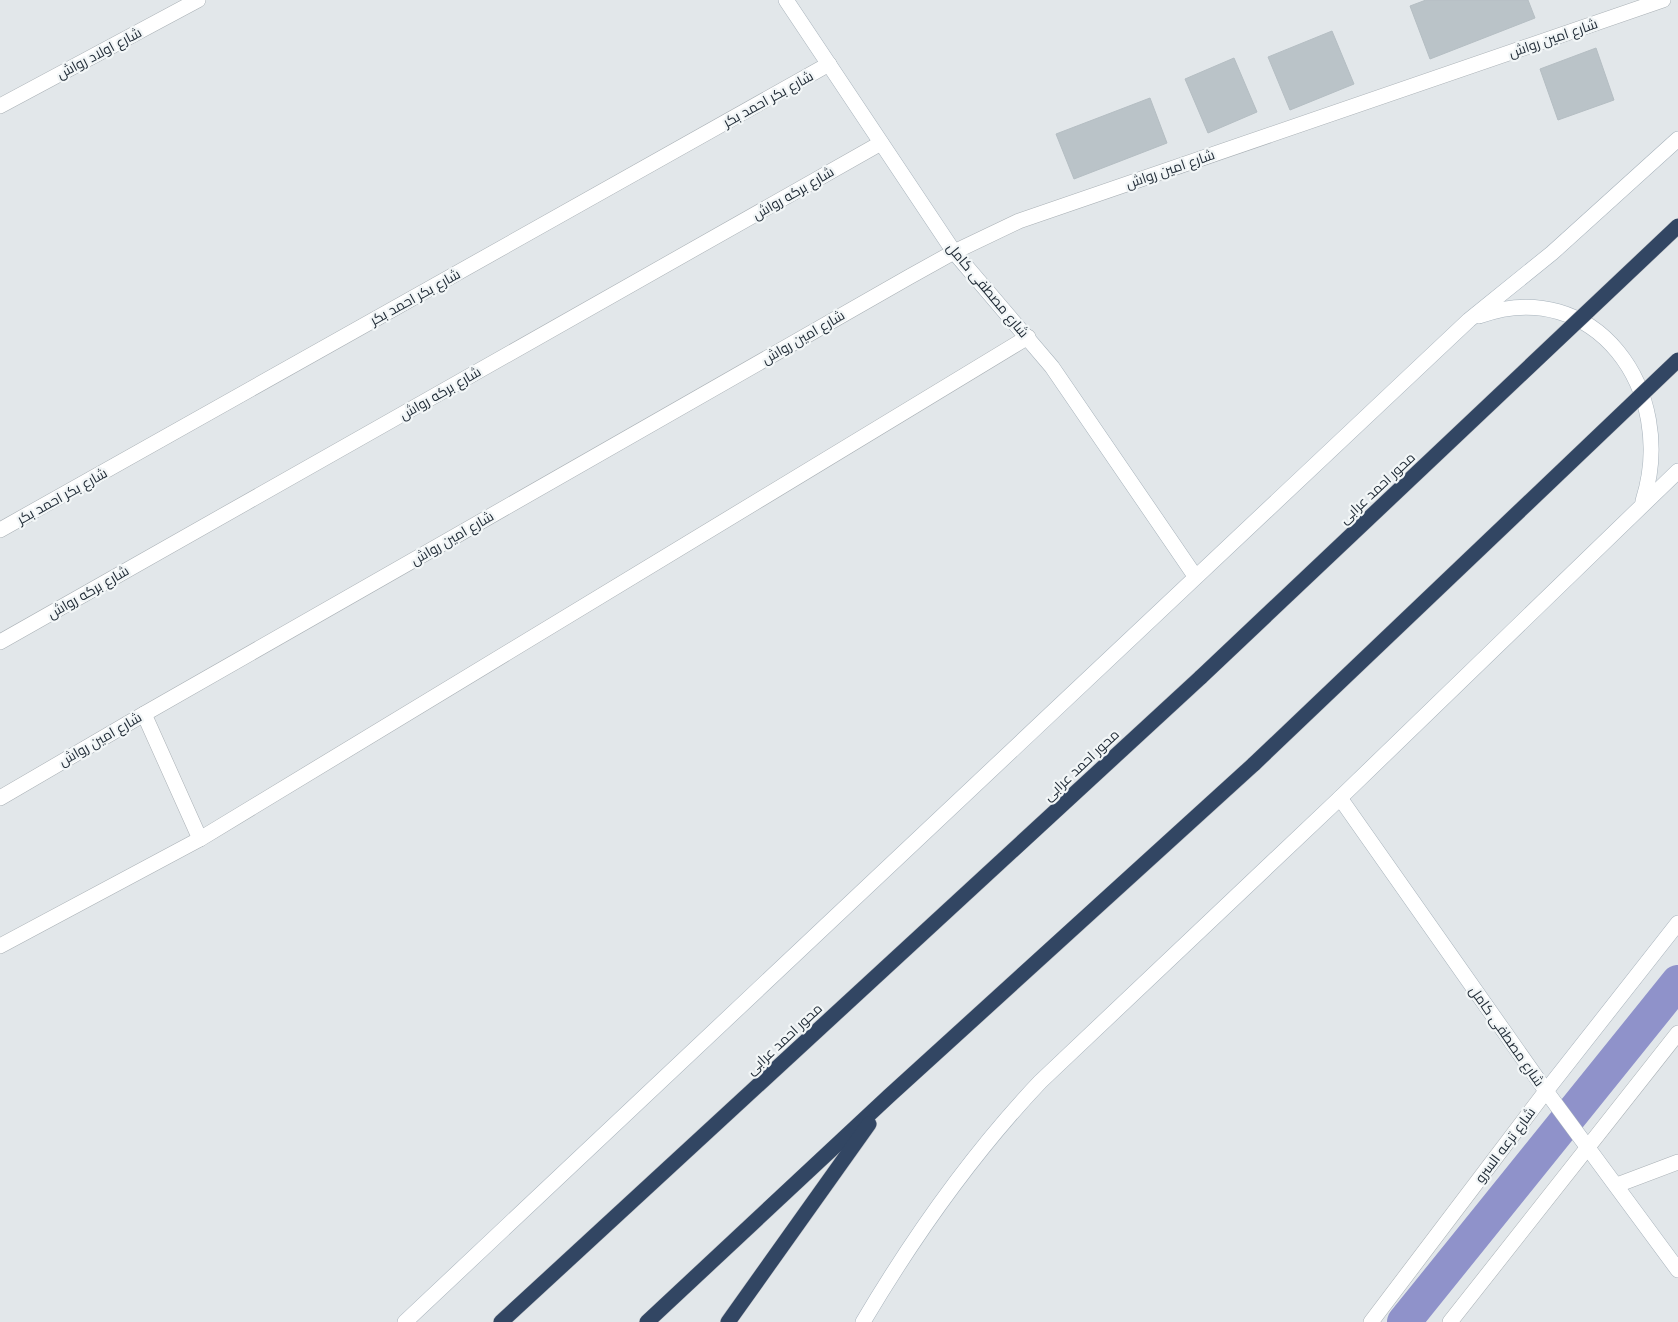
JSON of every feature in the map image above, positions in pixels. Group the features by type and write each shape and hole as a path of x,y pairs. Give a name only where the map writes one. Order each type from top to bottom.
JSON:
{"highway":[{"name":"محور احمد عرابى","path":"501,1322 1201,677 1678,226"},
{"path":"647,1322 889,1096 1254,764 1678,360"},
{"path":"728,1322 889,1096"}],"street":[{"name":"شارع اولاد رواش","path":"0,106 198,0"},
{"name":"شارع مصطفى كامل","path":"786,0 954,252 1028,337 1063,383 1195,576"},
{"name":"شارع امين رواش","path":"0,798 954,252 1019,221 1664,0"},
{"name":"شارع بكر احمد بكر","path":"0,530 829,64"},
{"path":"406,1322 1195,576 1469,320 1552,253 1678,139"},
{"name":"شارع بركه رواش","path":"0,642 881,143"},
{"path":"1469,320 1492,312 1516,308 1540,308 1564,313 1586,322 1606,335 1624,351 1639,370 1650,392 1656,415 1659,439 1657,463 1650,486 1640,508"},
{"path":"0,946 200,839 1028,337"},
{"path":"863,1322 891,1275 945,1194 1006,1118 1074,1047 1340,798 1678,472"},
{"path":"144,714 200,839"},
{"name":"شارع مصطفى كامل","path":"1340,798 1550,1095 1678,1270"},
{"name":"شارع ترعه السرو","path":"1371,1322 1550,1095 1678,923"},
{"path":"1450,1322 1678,1033"},
{"path":"1617,1185 1678,1162"}],"building":[{"path":"1426,0 1528,0 1535,18 1430,59 1410,6"},
{"path":"1332,31 1354,84 1290,110 1268,57"},
{"path":"1596,48 1614,100 1558,120 1540,69"},
{"path":"1234,58 1257,112 1208,133 1185,79"},
{"path":"1150,98 1167,143 1074,179 1056,134"}],"waterway":[{"path":"1404,1322 1678,982"}]}
